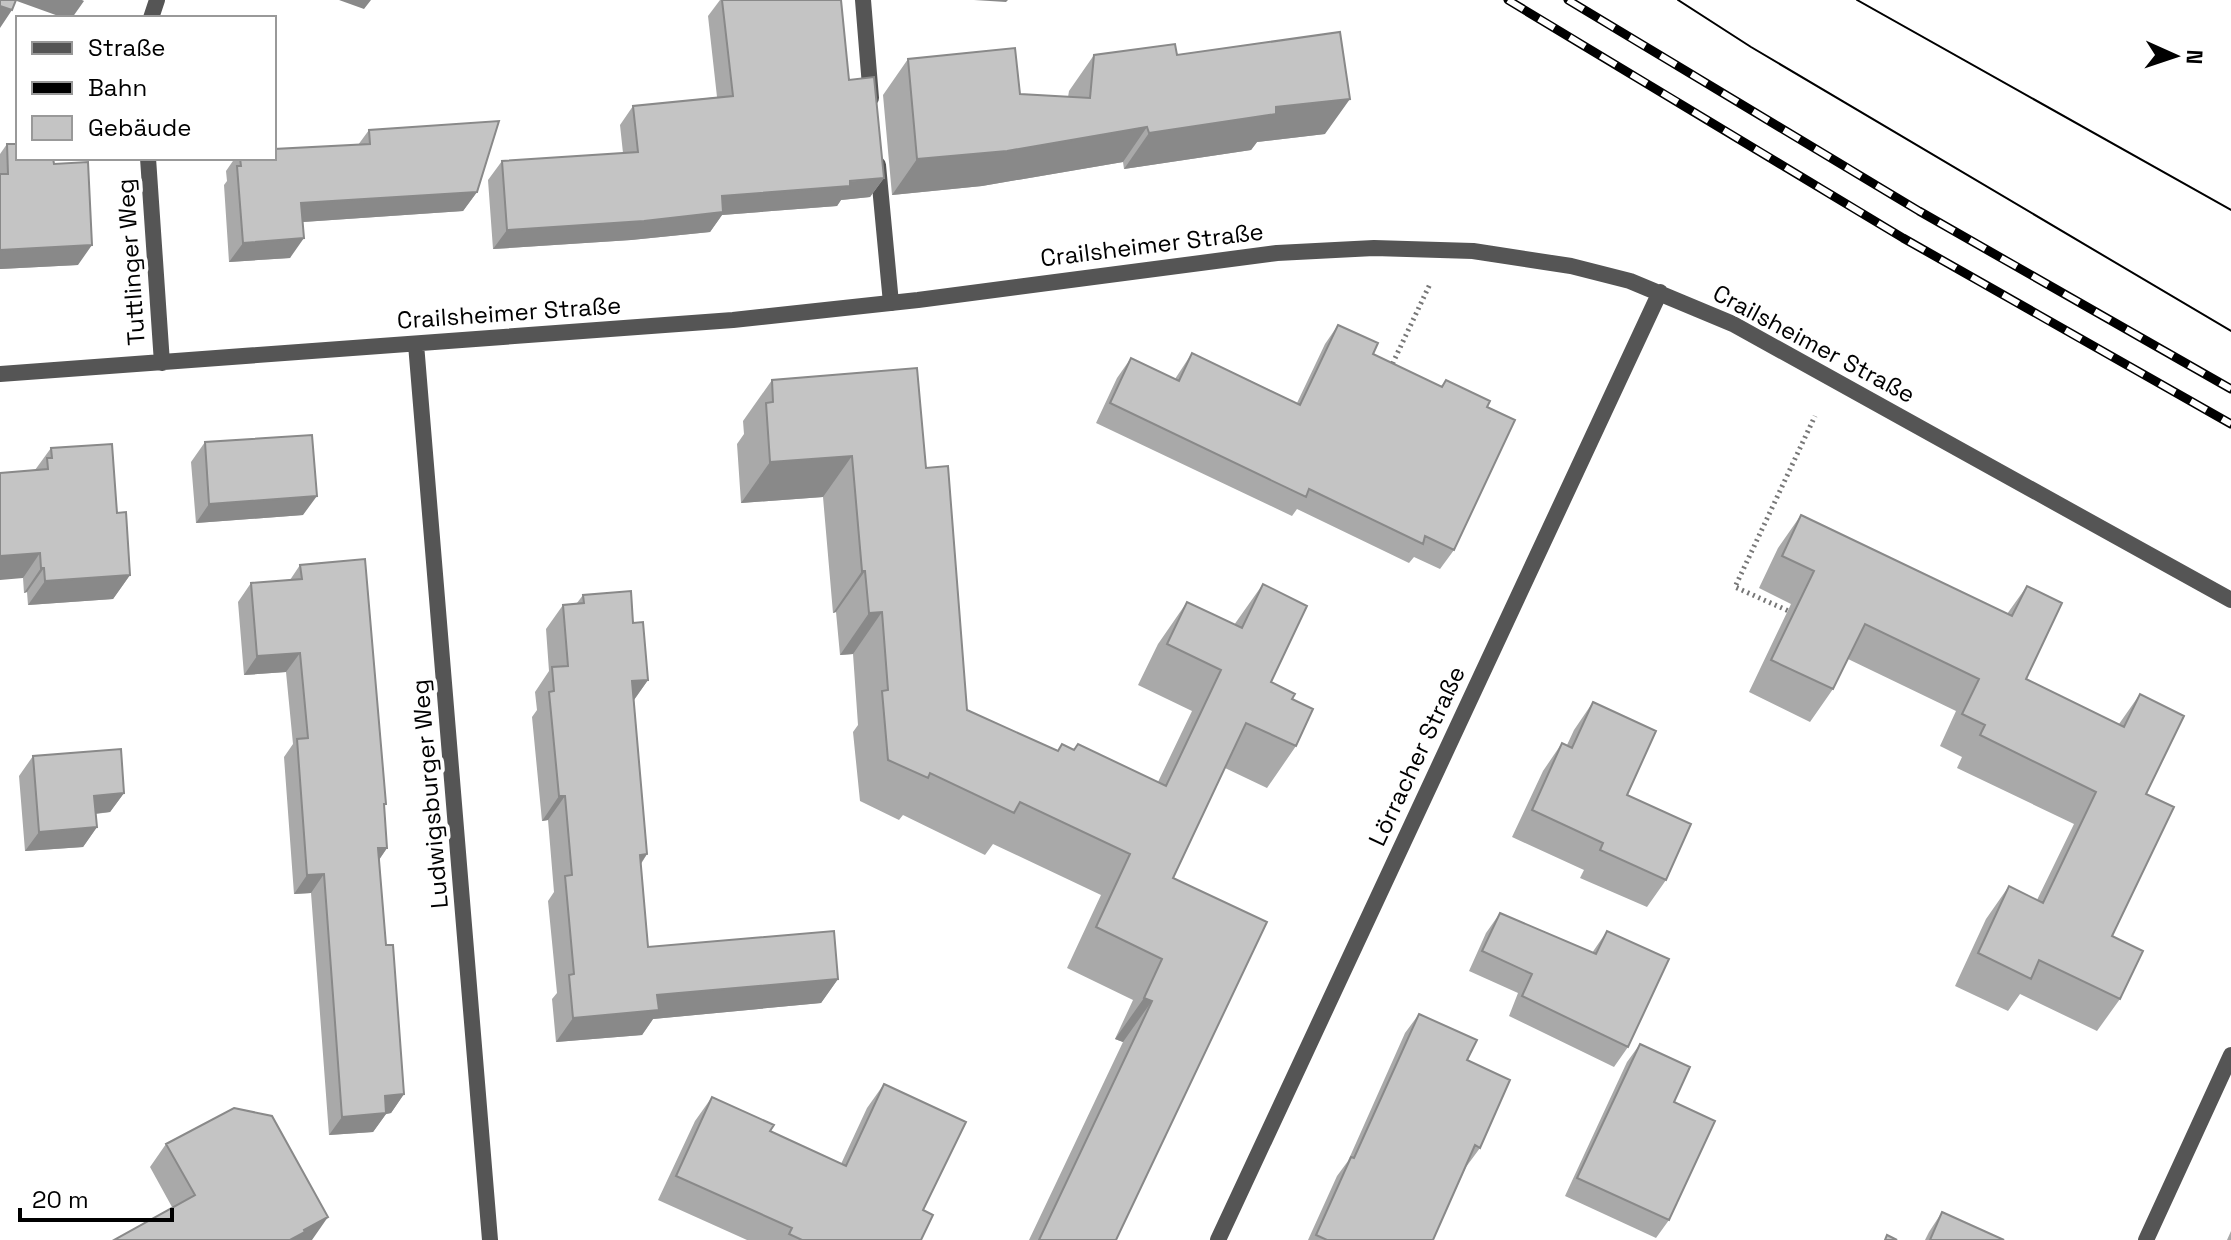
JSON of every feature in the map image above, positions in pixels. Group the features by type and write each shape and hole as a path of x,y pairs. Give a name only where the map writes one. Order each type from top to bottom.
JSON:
{"street":[{"path":"863,0 873,112"},
{"path":"876,144 891,303"},
{"name":"Tuttlinger Weg","path":"148,160 162,363"},
{"name":"Crailsheimer Straße","path":"0,374 733,320 891,303 1277,253 1374,248 1473,251 1571,266 1630,281 1733,324 2231,600"},
{"name":"Lörracher Straße","path":"1218,1240 1660,292"},
{"name":"Ludwigsburger Weg","path":"416,344 490,1240"},
{"path":"2146,1240 2231,1055"}],"path":[{"path":"1390,370 1430,284"},
{"path":"1797,615 1735,587 1815,416"}],"building":[{"path":"0,0 16,0 12,10 0,6"},
{"path":"722,0 841,0 849,80 874,77 884,178 850,181 850,186 722,196 723,212 644,221 507,230 502,161 638,152 633,106 733,96"},
{"path":"1340,32 1350,99 1276,107 1276,114 1149,133 1147,127 1007,151 917,159 908,59 1015,48 1020,94 1090,98 1094,55 1175,44 1177,55"},
{"path":"499,121 477,192 301,203 304,238 243,243 237,166 241,166 240,160 276,160 276,149 370,144 369,130"},
{"path":"7,144 16,144 16,160 53,160 54,164 88,162 92,245 0,250 0,174 8,174"},
{"path":"1338,325 1378,343 1373,354 1442,387 1446,380 1490,401 1487,407 1515,420 1454,550 1425,536 1423,544 1309,489 1306,497 1110,403 1131,358 1179,381 1192,353 1300,405"},
{"path":"917,368 926,468 948,466 967,710 1058,751 1062,744 1074,750 1078,744 1166,786 1221,670 1167,644 1187,602 1242,628 1263,584 1307,606 1271,682 1295,694 1292,699 1313,709 1296,746 1246,723 1173,878 1267,922 1116,1240 1039,1240 1152,1001 1144,998 1162,959 1096,927 1130,854 1020,802 1014,813 930,773 928,778 888,760 882,691 888,690 882,612 869,613 865,571 862,571 852,456 770,462 766,403 773,402 772,380"},
{"path":"312,435 317,496 209,504 205,442"},
{"path":"112,444 117,513 126,512 130,575 45,581 40,553 0,556 0,473 48,469 47,458 52,458 51,448"},
{"path":"1801,515 2012,616 2027,586 2062,603 2026,679 2124,727 2140,694 2184,716 2146,794 2174,807 2112,936 2143,951 2120,999 2039,960 2031,979 1978,953 2009,886 2043,903 2096,792 1980,735 1985,725 1962,714 1979,679 1865,624 1833,689 1771,660 1814,571 1782,556"},
{"path":"365,559 386,804 387,848 378,848 386,945 393,945 404,1094 385,1096 386,1113 342,1117 324,874 307,875 297,739 308,738 300,653 257,656 251,583 302,579 300,565"},
{"path":"631,591 633,623 643,622 648,680 632,681 647,854 640,855 648,947 834,931 838,979 657,995 659,1010 573,1018 569,975 574,974 565,876 572,875 565,796 559,796 549,692 554,691 552,667 568,666 563,605 584,603 583,595"},
{"path":"1593,702 1656,731 1627,795 1691,824 1666,880 1600,850 1603,843 1532,810 1562,743 1572,748"},
{"path":"121,749 124,793 94,796 97,827 39,832 33,756"},
{"path":"1500,913 1596,954 1607,931 1669,959 1628,1047 1522,996 1532,974 1482,951"},
{"path":"1419,1014 1477,1040 1467,1060 1510,1080 1480,1148 1475,1145 1433,1240 1327,1240 1316,1235"},
{"path":"1640,1044 1690,1067 1674,1102 1715,1121 1669,1220 1577,1178"},
{"path":"884,1084 966,1122 923,1210 933,1215 921,1240 802,1240 789,1234 792,1228 676,1176 712,1097 774,1125 770,1131 846,1166"},
{"path":"234,1108 272,1116 328,1217 290,1240 114,1240 195,1195 166,1144"},
{"path":"1942,1212 2004,1240 1930,1240"}],"tram line":[{"path":"1678,0 1751,47 2231,331"},
{"path":"1857,0 2231,210"}],"railway":[{"path":"1508,0 1903,238 2231,424"},
{"path":"1568,0 1919,211 2231,389"}]}
